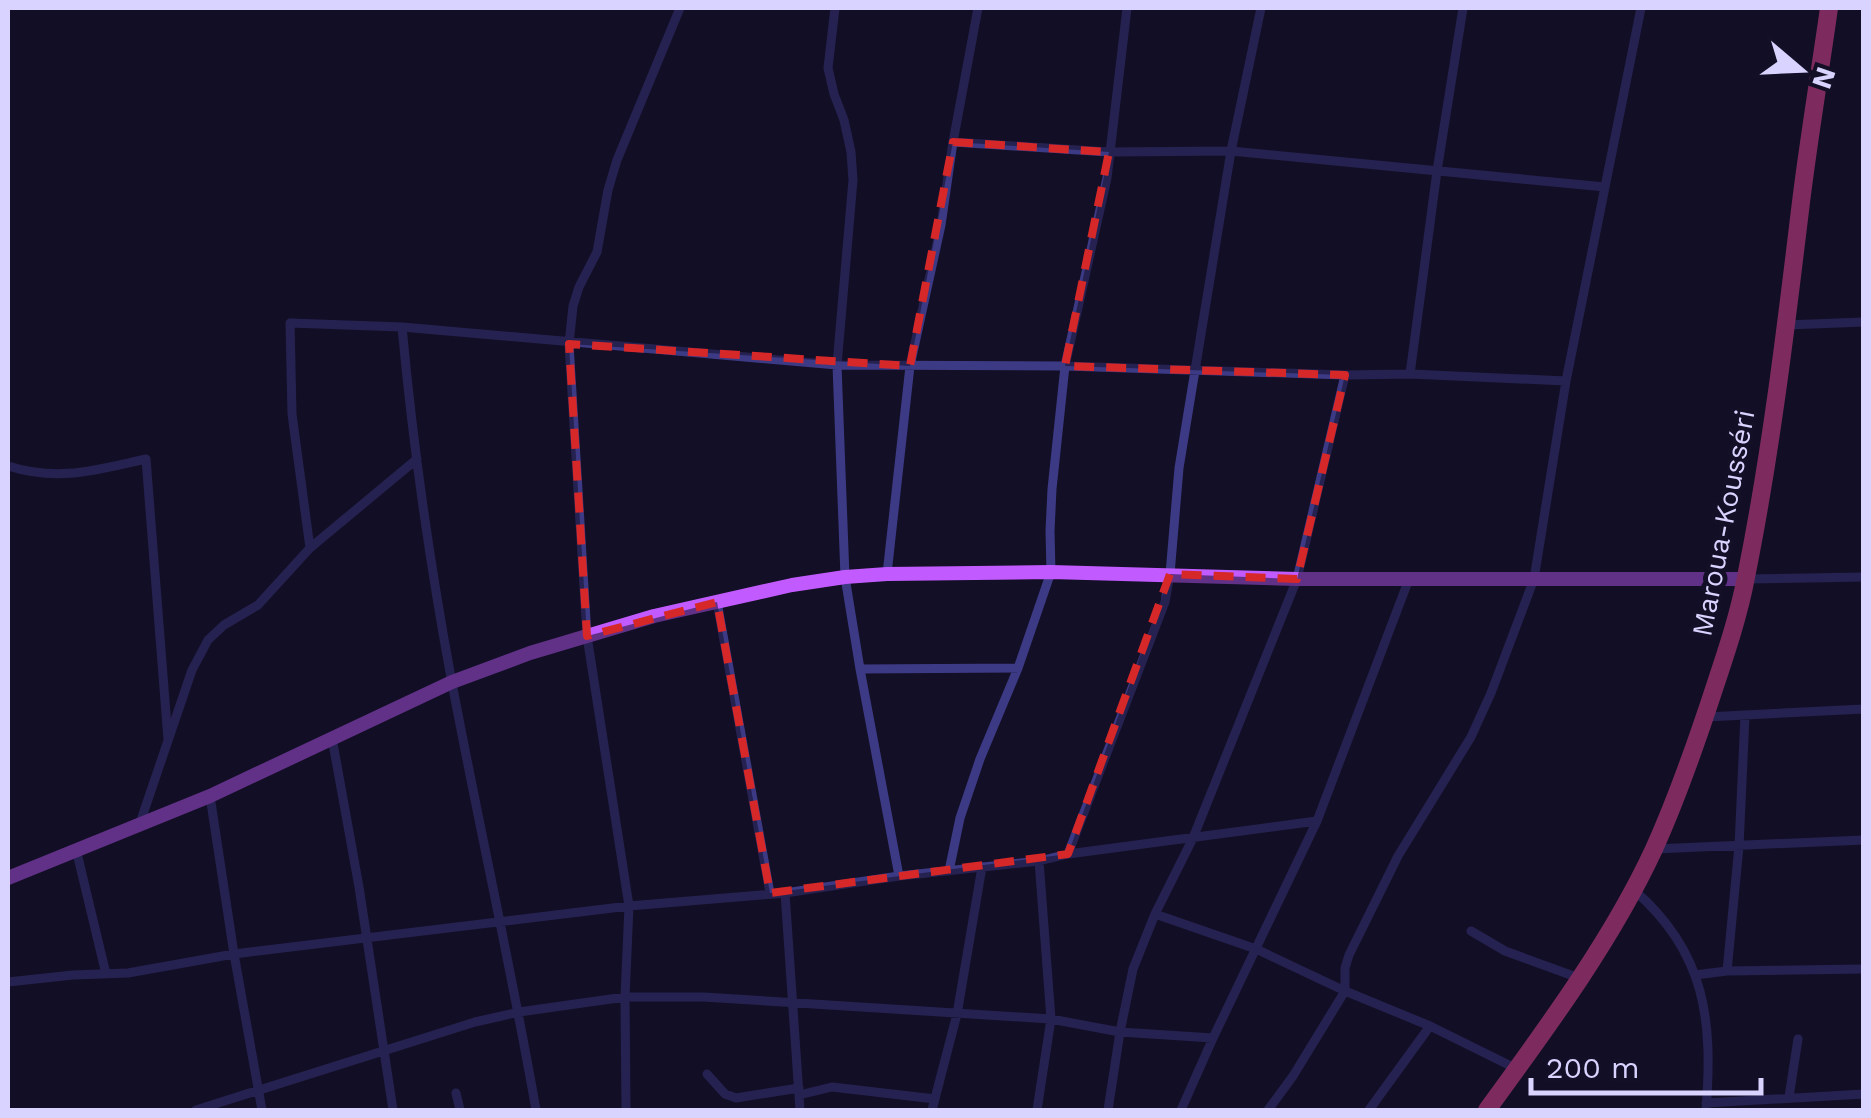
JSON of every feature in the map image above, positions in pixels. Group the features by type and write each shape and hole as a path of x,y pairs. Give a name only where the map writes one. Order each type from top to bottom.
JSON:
{"highway":[{"name":"Maroua-Kousséri","path":"1487,1110 1580,978 1633,890 1684,777 1728,646 1746,580 1829,8"}],"main road":[{"path":"8,878 210,796 452,682 530,653 654,616 792,585 846,576 1051,572 1297,579 1746,580"}],"street":[{"path":"626,1110 629,906 587,636 569,344 573,306 597,252 617,160 680,8"},
{"path":"835,8 828,68 844,120 853,180 837,365 846,576 899,876"},
{"path":"887,574 910,366 941,225 978,8"},
{"path":"949,871 960,818 980,759 1018,668 1051,572 1052,490 1066,366 1107,178 1126,8"},
{"path":"1068,854 1165,602 1179,468 1231,151 1260,8"},
{"path":"1410,374 1463,8"},
{"path":"1268,1110 1345,991 1345,968 1350,955 1398,856 1476,727 1534,579 1566,381 1640,8"},
{"path":"953,142 1109,152 1231,151 1606,187"},
{"path":"310,548 292,414 290,322 402,327 837,365 1066,366 1566,381"},
{"path":"1786,325 1864,322"},
{"path":"402,327 410,412 452,682 536,1110"},
{"path":"1108,1110 1133,969 1193,838 1297,579 1346,375"},
{"path":"8,466 32,474 69,475 146,459 169,743"},
{"path":"140,822 192,670 208,640 224,625 258,606 310,548 417,459"},
{"path":"1746,580 1864,576"},
{"path":"1181,1110 1317,821 1409,578"},
{"path":"717,602 770,893"},
{"path":"860,669 1018,668"},
{"path":"1705,717 1864,709"},
{"path":"1727,971 1739,846 1745,716"},
{"path":"332,738 393,1110"},
{"path":"210,796 262,1110"},
{"path":"8,982 128,973 234,954 629,906 784,893 1317,821"},
{"path":"1654,849 1864,840"},
{"path":"76,850 106,974"},
{"path":"1037,1110 1052,1019 1038,861"},
{"path":"932,1110 957,1014 982,868"},
{"path":"1633,890 1674,932 1696,975 1707,1027 1706,1107 1790,1097 1864,1094"},
{"path":"784,893 800,1110"},
{"path":"1155,914 1256,949 1517,1069"},
{"path":"1471,931 1505,951 1580,978"},
{"path":"1696,975 1864,968"},
{"path":"196,1110 475,1022 625,997 704,997 1052,1019 1120,1032 1214,1038"},
{"path":"1369,1110 1430,1026"},
{"path":"1790,1097 1798,1038"},
{"path":"707,1074 724,1094 736,1098 832,1087 935,1099"},
{"path":"456,1093 460,1110"}],"highlighted area":[{"path":"953,142 1109,152 1065,366 1345,375 1297,579 1170,574 1068,854 770,893 717,602 587,636 569,344 910,366"}]}
